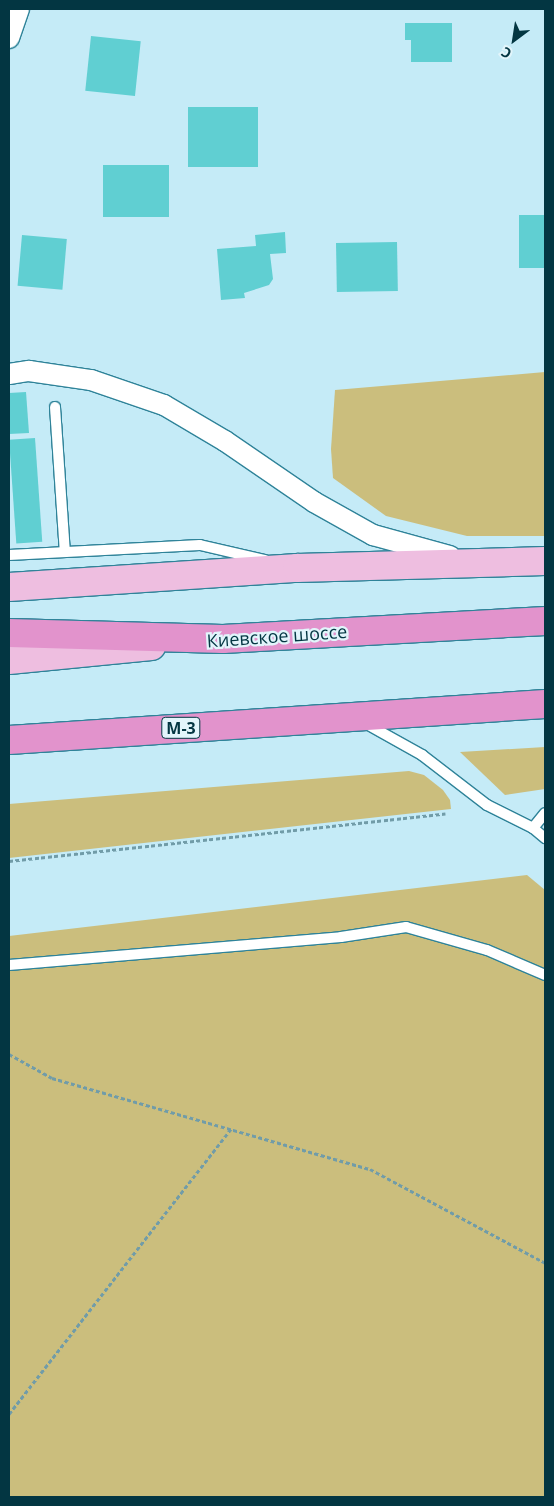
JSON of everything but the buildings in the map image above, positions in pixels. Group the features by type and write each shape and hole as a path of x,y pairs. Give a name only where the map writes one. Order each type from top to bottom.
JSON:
{"highway":[{"name":"Киевское шоссе","path":"223,639 545,621"},
{"path":"9,633 223,639"},
{"name":"М-3","path":"9,740 545,704"}],"main road":[{"path":"9,587 297,568 476,561 545,561"},
{"name":"Киевское шоссе","path":"9,660 223,639"}],"street":[{"path":"9,38 19,9"},
{"path":"9,374 29,371 91,380 164,405 225,441 314,502 374,535 419,550 476,561"}],"lane":[{"path":"55,407 65,552"},
{"path":"9,555 200,545 297,568"},
{"path":"353,716 422,756 487,805 533,828 545,838"},
{"path":"533,828 545,813"},
{"path":"9,965 341,937 406,927 487,950 545,975"}],"path":[{"path":"9,861 445,814"},
{"path":"9,1054 52,1078 370,1169 545,1263"},
{"path":"9,1414 232,1128"}],"shaded area":[{"path":"545,372 545,536 467,536 386,516 333,478 331,449 335,390"},
{"path":"545,747 545,789 505,795 460,752"},
{"path":"409,771 424,775 443,790 450,800 451,809 9,858 9,804"},
{"path":"527,875 545,890 545,1497 9,1497 9,936"}]}
